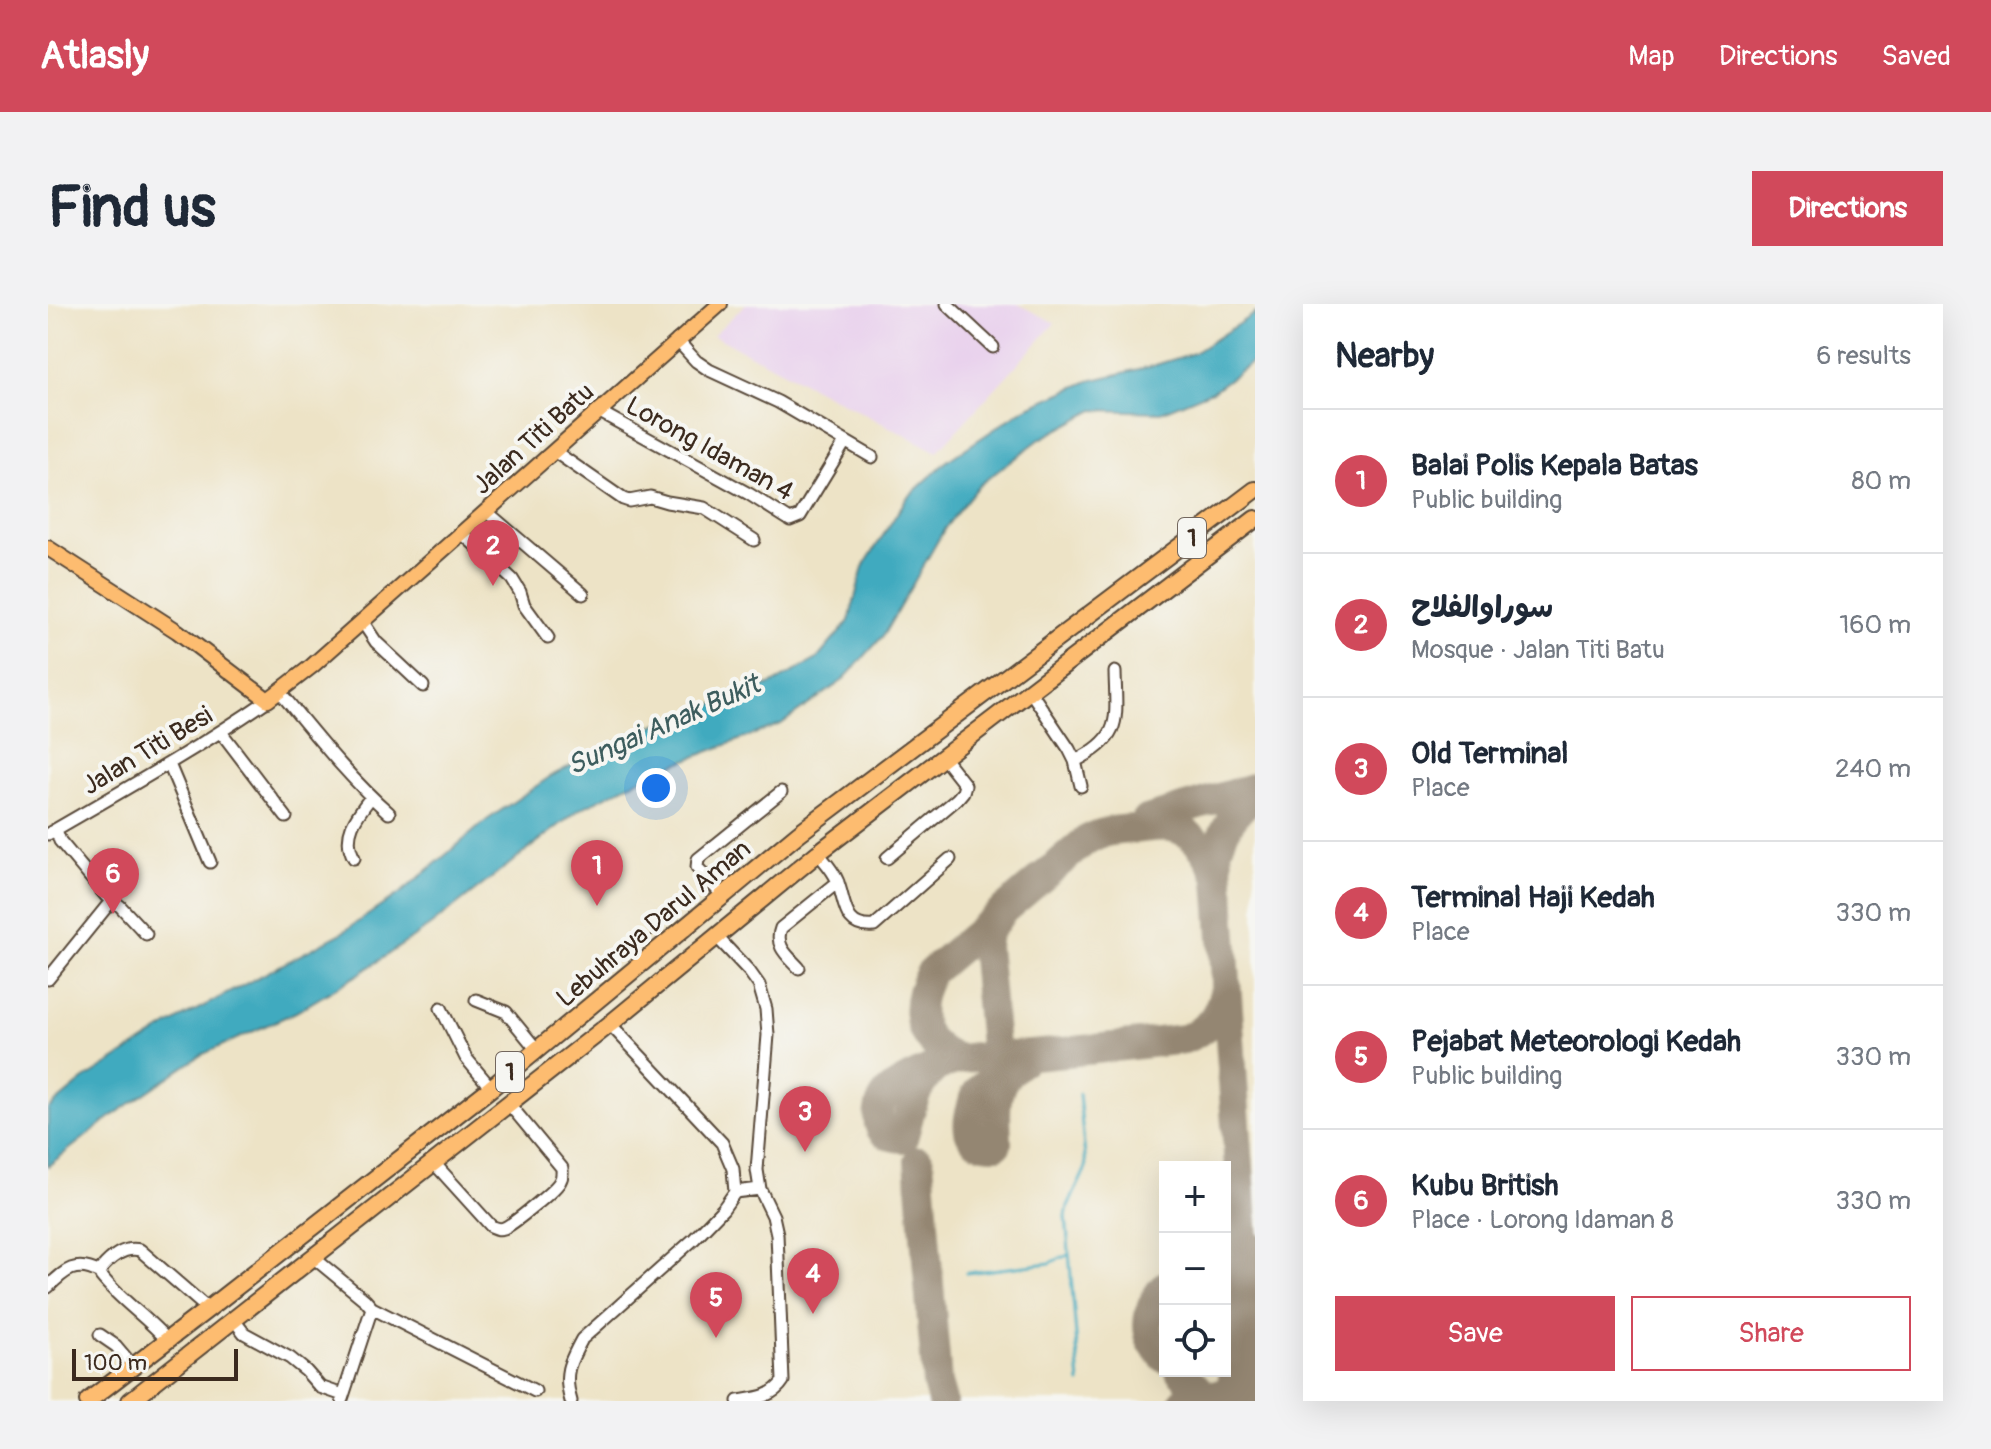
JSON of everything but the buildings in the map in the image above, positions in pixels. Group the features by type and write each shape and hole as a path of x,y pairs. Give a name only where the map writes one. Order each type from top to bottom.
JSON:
{"highway":[{"name":"Lebuhraya Darul Aman","path":"88,1401 491,1088 799,833 1255,490"},
{"name":"Lebuhraya Darul Aman","path":"140,1398 234,1320 610,1024 818,853 1255,519"},
{"path":"1015,672 1030,691"},
{"path":"799,833 818,853"}],"main road":[{"name":"Jalan Titi Batu","path":"274,696 463,534 720,304"},
{"path":"48,548 274,696"}],"street":[{"path":"947,304 993,347"},
{"path":"677,340 709,370 778,402 872,457"},
{"name":"Lorong Idaman 4","path":"598,411 790,520 800,516 845,442"},
{"path":"554,451 623,499 629,501 650,497 704,508 754,540"},
{"path":"487,512 583,594"},
{"path":"463,534 512,579 524,605 548,638"},
{"path":"362,621 376,642 423,686"},
{"path":"1075,761 1103,744 1111,733 1116,719 1115,672"},
{"path":"1030,691 1069,749 1081,786"},
{"path":"274,696 389,813"},
{"name":"Jalan Titi Besi","path":"52,832 169,764 274,696"},
{"path":"221,732 286,817"},
{"path":"887,858 963,792 965,785 943,757"},
{"path":"169,764 210,862"},
{"path":"723,896 697,867 698,859 781,792"},
{"path":"354,858 349,848 350,834 356,815 371,797"},
{"path":"52,832 106,896 146,934"},
{"path":"818,853 838,882 843,904 855,923 864,927 874,926 950,859"},
{"path":"799,968 778,943 781,928 838,882"},
{"path":"48,979 112,900"},
{"path":"716,936 759,985 766,1009 768,1035 757,1170 760,1189 773,1216 777,1234 783,1381 777,1390 766,1396 738,1401"},
{"path":"476,1000 506,1012 537,1050"},
{"path":"441,1008 466,1058 491,1088"},
{"path":"571,1401 565,1383 571,1360 582,1339 694,1239 735,1192 733,1169 722,1143 610,1024"},
{"path":"434,1163 491,1226 504,1228 518,1219 558,1186 562,1168 509,1104"},
{"path":"735,1192 760,1189"},
{"path":"100,1271 110,1258 128,1249 140,1250 208,1309"},
{"path":"314,1258 372,1308 535,1391"},
{"path":"48,1287 71,1268 100,1271"},
{"path":"100,1271 115,1292 167,1340"},
{"path":"234,1320 244,1333 290,1358 320,1387 342,1398 372,1308"},
{"path":"100,1335 116,1346 133,1366"}],"path":[{"path":"634,951 646,937 663,925 670,912"}],"shaded area":[{"path":"746,304 1018,304 1055,323 937,452 713,335"}],"water":[{"name":"Sungai Anak Bukit","path":"1255,313 1255,360 1214,390 1161,412 1094,410 1040,439 978,486 945,528 883,636 842,681 781,724 652,773 580,809 430,926 356,976 296,1012 201,1055 112,1116 48,1166 48,1109 83,1080 179,1019 340,934 403,891 487,820 551,776 637,731 772,684 817,659 849,621 863,567 907,498 947,461 1026,408 1089,381 1194,353"}],"waterway":[{"path":"1079,1094 1086,1168 1066,1216 1080,1383"},
{"path":"966,1273 1050,1263 1068,1255"}],"taxiway":[{"path":"1146,820 1255,787"},
{"path":"1231,1270 1246,1269 1217,851 1232,820 1255,794"},
{"path":"960,1059 946,1054 933,1043 922,1024 920,1004 931,972 1085,841 1114,831 1157,826 1180,829 1205,852 1218,875"},
{"path":"993,1075 995,1057 985,946 987,933 999,916"},
{"path":"935,1068 917,1092 903,1138 885,1133 878,1120 884,1098 891,1090 930,1069 975,1057 1022,1056 1184,1039 1213,1019 1226,986"},
{"path":"1030,1055 1010,1072 998,1093 997,1144 975,1140 968,1125 976,1094 993,1078 1030,1055"},
{"path":"919,1161 937,1383 942,1401"},
{"path":"1159,1294 1148,1320 1149,1335 1159,1352"},
{"path":"1184,1401 1219,1394 1239,1385 1247,1377 1253,1353"},
{"path":"1186,1377 1210,1401"}],"runway":[{"path":"1246,1269 1255,1380"}],"place":[{"name":"سوراوالفلاح","path":"493,586"},
{"name":"Balai Polis Kepala Batas","path":"597,906"},
{"name":"Kubu British","path":"113,914"},
{"name":"Old Terminal","path":"805,1152"},
{"name":"Terminal Haji Kedah","path":"813,1314"},
{"name":"Pejabat Meteorologi Kedah","path":"716,1338"}]}
